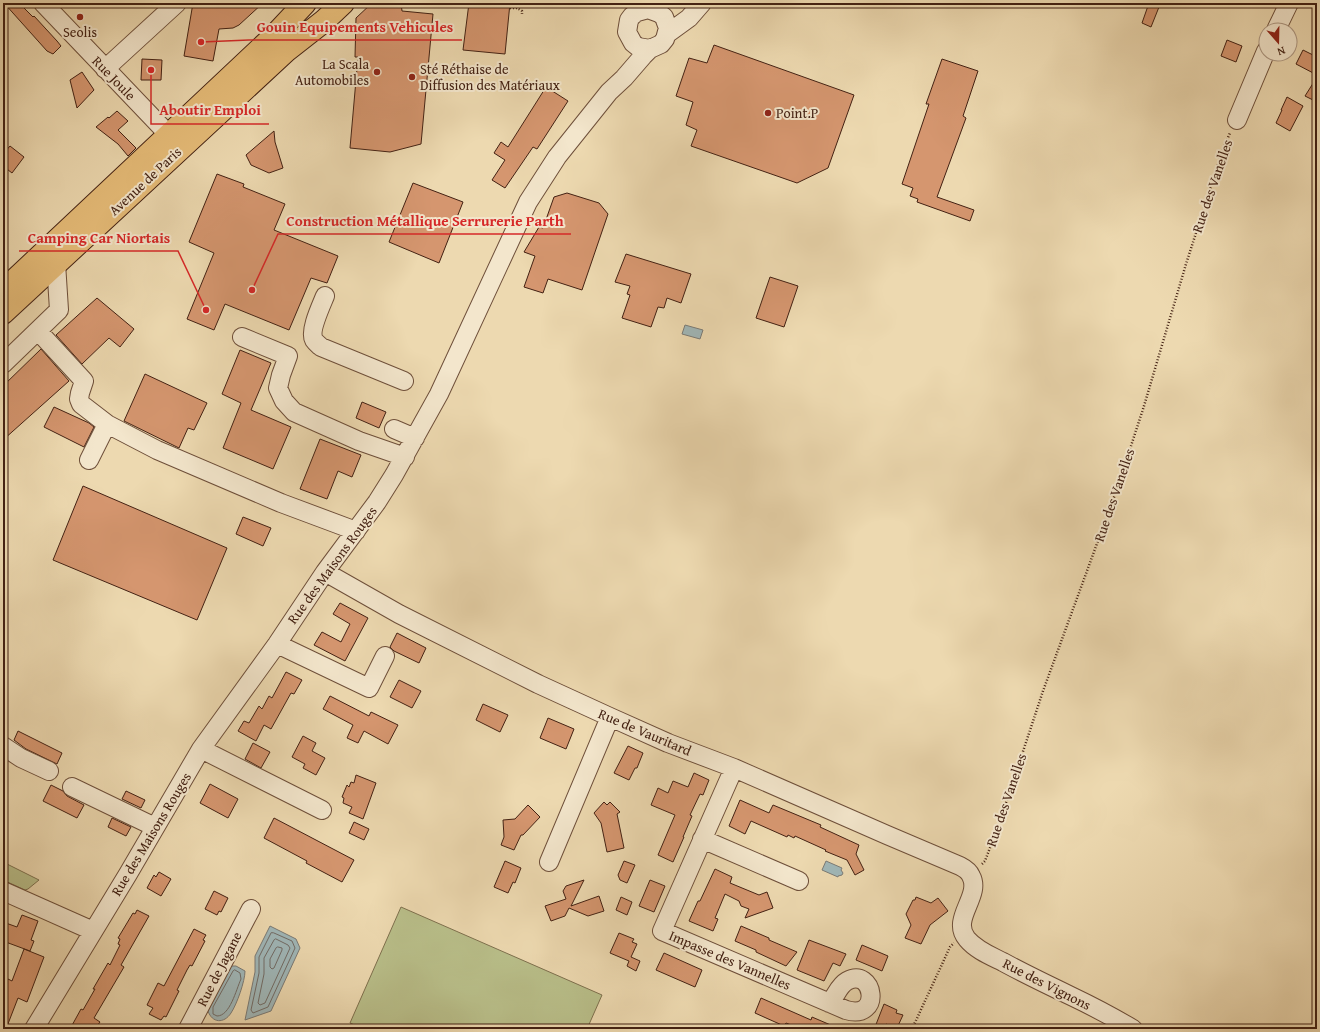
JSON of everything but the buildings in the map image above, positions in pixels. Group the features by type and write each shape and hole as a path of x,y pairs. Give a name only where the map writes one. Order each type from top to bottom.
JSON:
{"main road":[{"name":"Avenue de Paris","path":"3,313 323,3"},
{"name":"Avenue de Paris","path":"3,291 169,135 281,43 324,21 323,3"}],"street":[{"name":"Rue Joule","path":"43,3 169,135"},
{"path":"105,69 177,3"},
{"path":"695,3 683,9 669,12 654,8 633,9 627,26 629,38 638,47 650,49 661,44 667,34 689,18 702,3"},
{"path":"1280,22 1289,3"},
{"path":"654,8 667,22 667,34"},
{"name":"Rue des Maisons Rouges","path":"609,92 623,60 629,38"},
{"name":"Rue des Maisons Rouges","path":"34,1029 201,749 325,572 380,497 405,457 439,394 528,202 557,157 609,92 650,49"},
{"path":"1237,120 1261,62"},
{"path":"3,364 59,310 56,263"},
{"path":"325,296 313,329 316,343 322,347 404,381"},
{"path":"38,331 84,381 79,399 81,404 107,424 157,450 281,503 356,531"},
{"path":"242,337 288,356 278,388 284,402 294,412 359,441 405,457"},
{"path":"89,460 107,424"},
{"path":"394,429 415,438"},
{"name":"Rue de Vauritard","path":"325,572 399,614 538,684 668,743 734,768 960,866 971,875"},
{"path":"276,644 369,688 385,656"},
{"path":"549,862 610,717"},
{"path":"3,746 21,758 48,771"},
{"path":"201,749 322,810"},
{"name":"Impasse des Vannelles","path":"734,768 662,931 829,1003"},
{"path":"72,787 155,827"},
{"path":"702,839 799,882"},
{"path":"964,935 961,929 972,892 973,885 971,875"},
{"path":"3,892 93,931"},
{"name":"Rue de Jagane","path":"188,1029 251,909"},
{"name":"Rue des Vignons","path":"964,935 973,945 988,955 1037,980 1073,996 1133,1029"}],"path":[{"path":"510,8 517,8 522,11 522,14"},
{"name":"Rue des Vanelles","path":"971,875 985,861 988,854 1043,691 1117,489 1223,149 1237,120"},
{"path":"912,1029 950,947 964,935"}],"green space":[{"path":"3,862 39,880 25,890 3,880"},
{"path":"401,907 602,995 587,1029 364,1029 350,1023"}],"water":[{"path":"685,325 703,330 700,339 682,334"},
{"path":"826,861 842,868 842,875 838,877 822,870"},
{"path":"270,926 296,939 300,948 271,1011 245,1020 255,972 255,956"},
{"path":"231,966 236,966 245,971 245,975 236,1004 231,1013 225,1019 218,1021 212,1018 208,1011"}],"place":[{"name":"Seolis","path":"80,17"},
{"name":"Gouin Equipements Vehicules","path":"201,42"},
{"name":"Aboutir Emploi","path":"151,70"},
{"name":"La Scala Automobiles","path":"377,72"},
{"name":"Sté Réthaise de Diffusion des Matériaux","path":"412,77"},
{"name":"Point.P","path":"768,113"},
{"name":"Construction Métallique Serrurerie Parth","path":"252,290"},
{"name":"Camping Car Niortais","path":"206,310"}]}
